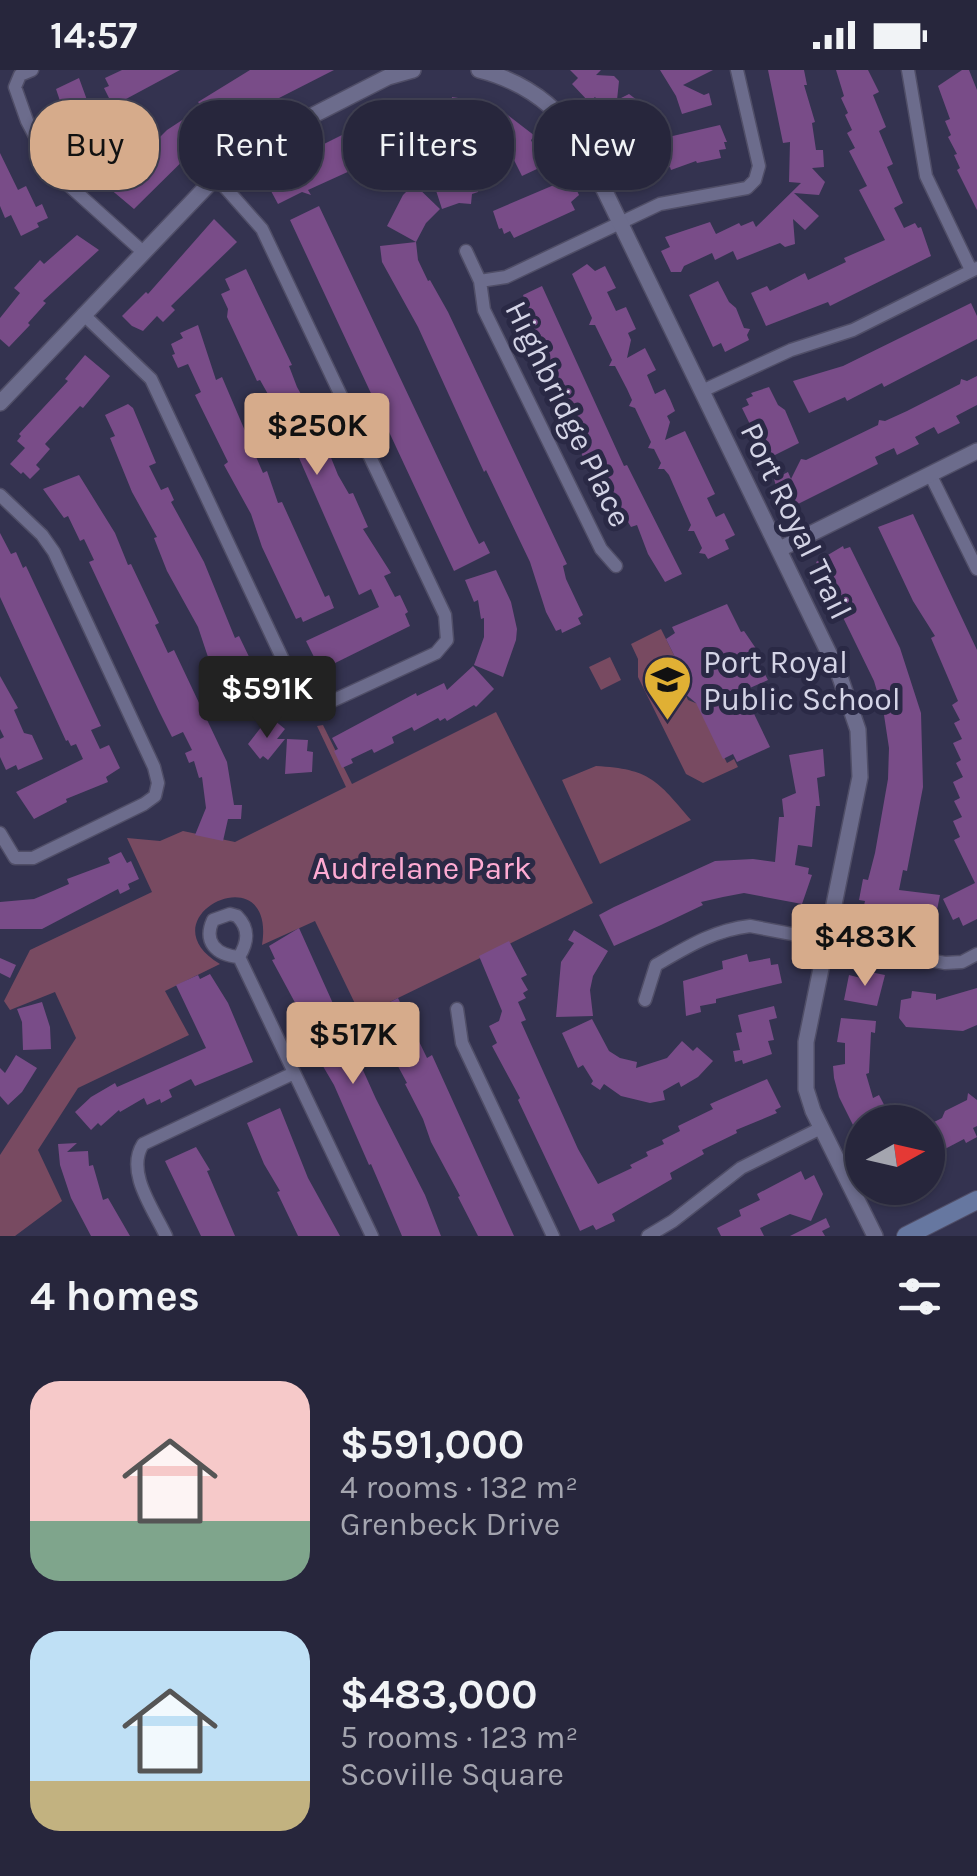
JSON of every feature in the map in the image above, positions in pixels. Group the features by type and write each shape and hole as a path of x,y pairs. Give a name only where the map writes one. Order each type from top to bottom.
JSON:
{"main road":[{"path":"906,1236 977,1200"}],"street":[{"path":"32,70 20,75 15,87 54,172 142,251"},
{"path":"323,110 388,77 413,70"},
{"name":"Port Royal Trail","path":"479,70 518,83 558,112 580,142 780,549 855,717 860,742 858,789 804,1059 806,1089 820,1128 875,1236"},
{"name":"Highbridge Place","path":"480,281 506,278 660,204 738,191 754,180 759,166 737,70"},
{"path":"702,391 791,350 853,330 974,269 926,176 908,70"},
{"path":"0,403 6,384 83,314 201,190"},
{"path":"83,314 151,378 300,698 313,705 332,701 436,653 446,640 445,615 262,229 227,190"},
{"name":"Highbridge Place","path":"466,251 480,281 484,310 601,549 616,566"},
{"path":"780,549 977,451"},
{"path":"930,474 977,569"},
{"path":"0,495 54,552 154,767 158,784 155,796 144,804 33,858 15,858 0,833"},
{"path":"646,1000 656,965 716,932 750,926 945,962 962,962 977,954"},
{"path":"238,957 372,1236"},
{"path":"457,1010 462,1043 554,1236"},
{"path":"166,1236 138,1176 136,1156 143,1144 294,1074"},
{"path":"648,1236 741,1168 820,1128"}],"green space":[{"path":"661,629 683,673 681,685 688,700 698,704 727,763 734,759 738,767 703,783 686,774 638,677 638,659 631,644"},
{"path":"610,657 621,680 601,690 589,667"},
{"name":"Audrelane Park","path":"496,712 593,903 361,1016 315,921 262,945 261,917 251,902 234,897 217,902 203,913 195,928 200,946 220,964 165,991 189,1035 78,1088 38,1150 62,1201 15,1236 0,1236 0,1155 76,1038 55,992 10,1010 4,1001 30,950 152,892 127,838 160,841 183,831 235,842 346,787 317,726 323,725 352,784"},
{"path":"596,766 629,770 651,779 691,820 600,864 562,780"}],"building":[{"path":"122,70 180,70 124,100 110,100 104,88 109,86 105,78"},
{"path":"250,70 334,70 275,100 201,100"},
{"path":"570,70 601,70 596,75 614,76 619,81 617,100 587,100 572,84 578,78"},
{"path":"660,70 713,70 683,85 704,95 709,93 712,105 682,114"},
{"path":"768,70 804,70 804,85 815,122 812,123 816,150 823,150 824,167 812,168 825,182 819,195 794,193 819,216 805,230 793,219 795,244 785,247 780,243 737,260 733,251 715,260 712,253 684,266 681,272 671,272 661,251 670,247 665,237 710,222 716,234 739,223 741,226 753,221 756,227 801,183 789,182 790,142 783,143"},
{"path":"836,70 868,70 879,92 873,95 886,127 879,131 893,164 887,167 903,203 894,208 904,228 915,223 921,227 931,256 830,306 828,302 766,326 751,293 767,286 770,291 805,273 808,280 885,240 859,190 867,186 849,151 855,148 847,133 852,130"},
{"path":"962,70 969,70 977,90 977,210 957,170 957,154 945,121 950,119 938,86"},
{"path":"79,78 87,100 60,100 56,89"},
{"path":"514,120 534,135 534,170 522,176 514,160"},
{"path":"179,122 179,165 159,184 159,138"},
{"path":"720,125 726,149 719,150 721,158 671,170 671,136"},
{"path":"343,134 343,174 323,183 323,144"},
{"path":"0,153 18,190 26,186 36,207 42,204 48,218 21,236 11,215 5,218 0,206"},
{"path":"111,190 153,190 134,209"},
{"path":"270,190 308,190 311,195 302,192 278,204"},
{"path":"408,190 420,190 440,209 426,223 416,242 387,226"},
{"path":"436,190 478,190 472,194 471,204 459,203 442,209"},
{"path":"542,190 577,190 579,195 571,202 575,210 514,238 510,231 504,234 499,229 493,211"},
{"path":"319,206 471,528 479,544 484,541 490,553 454,571 290,220"},
{"path":"214,219 237,242 171,306 175,310 163,322 157,316 143,331 132,326 122,316 148,294"},
{"path":"77,235 99,250 43,301 46,303 30,325 9,347 0,339 0,318 20,293 14,288 40,260 44,264"},
{"path":"416,242 418,260 448,312 567,564 563,566 566,579 583,615 578,618 581,624 562,633 561,629 556,631 546,612 530,562 418,327 382,262 380,246"},
{"path":"587,264 595,271 605,266 616,288 607,292 616,311 626,307 636,329 628,333 631,340 627,358 645,348 656,370 647,375 655,394 665,389 670,399 675,411 667,416 670,422 665,440 685,431 715,494 707,498 716,517 724,513 735,535 725,540 729,549 708,559 699,553 702,548 694,531 688,531 691,525 669,475 658,469 661,463 654,449 648,448 651,442 635,408 629,406 632,400 615,366 609,366 612,360 595,325 589,325 592,318 572,274"},
{"path":"246,269 338,475 349,494 353,493 368,527 363,529 391,573 384,576 408,612 405,614 410,626 325,668 306,641 379,607 371,589 359,595 282,419 260,380 257,381 227,317 221,294 230,290 225,279"},
{"path":"718,281 744,328 750,329 749,340 725,352 721,343 713,347 689,295"},
{"path":"542,286 624,466 627,465 682,574 665,582 637,525 631,527 628,522 619,527 602,497 512,307 525,301 523,295"},
{"path":"971,303 977,316 977,339 884,387 882,383 847,401 845,397 809,413 793,381 843,366"},
{"path":"198,325 216,380 222,377 263,473 267,471 278,503 282,502 325,597 329,595 334,608 303,622 301,617 296,619 251,514 224,465 228,462 195,395 201,392 188,364 178,368 172,355 175,354 171,344 183,338 180,333"},
{"path":"85,355 110,376 45,444 50,449 30,479 10,464 25,448 17,441 19,434 68,381 65,379"},
{"path":"977,376 977,405 956,416 960,423 938,434 934,427 915,437 919,444 897,455 894,448 875,457 878,464 794,506 791,499 785,502 779,497 774,479 788,472 791,479 801,459 878,425 879,420 907,411 960,384 961,379 967,381"},
{"path":"769,387 785,410 799,443 767,459 742,408 749,405 746,399 753,396 751,393"},
{"path":"128,404 156,463 149,466 161,490 168,487 174,500 171,502 204,562 235,638 239,636 253,665 249,667 261,694 251,698 254,704 235,712 212,669 198,627 167,571 154,538 157,537 132,492 110,438 115,436 105,415"},
{"path":"79,475 115,533 128,565 131,564 159,623 155,625 168,653 174,650 227,762 234,805 242,805 241,819 228,819 223,841 195,835 206,808 202,777 199,778 194,761 189,763 185,753 192,750 183,732 172,737 89,562 94,560 84,539 80,541 68,516 64,518 43,489"},
{"path":"913,514 977,650 977,919 963,926 959,917 953,920 943,899 975,883 954,840 960,837 953,821 962,817 954,801 960,798 953,782 963,777 953,743 962,739 954,723 960,720 952,705 958,701 931,638 935,636 913,601 878,527"},
{"path":"0,533 11,554 16,552 23,568 26,566 101,726 91,730 100,749 109,745 120,768 106,777 108,782 66,799 67,802 34,819 16,792 83,759 76,744 71,746 66,741 0,597"},
{"path":"843,546 850,547 900,648 921,713 923,787 907,871 903,870 899,890 940,895 936,915 928,917 927,929 862,915 865,901 859,900 875,853 888,779 889,748 874,681 816,562"},
{"path":"496,570 511,602 517,629 503,677 474,665 484,637 484,618 481,619 478,600 474,602 465,580"},
{"path":"727,604 741,632 759,653 759,663 768,680 743,691 770,747 737,762 733,754 723,759 696,703 684,693 680,682 683,673 666,639 675,633 672,627"},
{"path":"473,666 494,689 476,707 447,721 438,718 414,731 412,727 392,737 394,743 351,759 353,763 342,768 332,738 416,693 417,696 444,683 447,690"},
{"path":"0,676 18,708 14,710 24,733 32,735 43,759 18,770 16,765 6,770 0,757 0,739 4,737 0,729"},
{"path":"274,720 285,729 277,739 285,739 268,760 263,756 260,759 248,744 262,726 267,729"},
{"path":"287,739 308,740 307,751 313,752 312,772 285,774"},
{"path":"823,749 825,776 817,778 820,806 816,806 812,847 798,845 795,865 809,868 808,874 812,875 802,904 744,893 723,897 701,902 703,905 614,946 599,915 614,907 715,861 775,862 779,817 784,817 782,799 796,793 789,755"},
{"path":"121,852 127,863 131,861 139,879 128,884 130,889 120,894 118,889 42,929 0,929 0,902 34,899 69,884 67,879 110,863 108,858"},
{"path":"299,928 441,1236 402,1236 317,1056 303,1024 306,1023 272,960 275,959 269,946"},
{"path":"574,930 608,951 593,976 593,1016 556,1017 561,962 574,943 568,940"},
{"path":"509,941 527,975 521,978 528,990 523,993 526,998 518,1002 526,1020 521,1022 578,1149 598,1184 632,1168 630,1165 648,1156 646,1152 680,1131 678,1126 713,1109 710,1104 767,1079 781,1107 775,1110 777,1113 702,1150 704,1154 670,1173 672,1179 612,1214 615,1221 596,1230 593,1225 580,1231 492,1046 497,1043 489,1026 499,1021 502,1011 479,956"},
{"path":"747,954 749,962 770,958 771,965 778,964 782,983 716,999 716,1003 700,1006 701,1012 686,1016 683,981 723,969 722,961"},
{"path":"0,958 16,965 10,978 0,973"},
{"path":"865,971 885,975 877,1006 844,1000 849,975 861,978"},
{"path":"210,974 228,1003 253,1062 195,1086 191,1079 169,1090 172,1097 161,1103 160,1099 147,1105 144,1098 91,1130 75,1112 91,1097 115,1083 117,1087 206,1048 176,985"},
{"path":"977,988 977,1025 963,1031 906,1027 899,1018 901,1000 911,998 912,991 936,994 936,1000"},
{"path":"398,998 427,1058 432,1055 514,1236 478,1236 431,1142 407,1083 372,1018 376,1016 374,1010"},
{"path":"42,1002 50,1027 51,1049 23,1050 22,1022 17,1009"},
{"path":"774,1006 777,1018 769,1020 774,1040 768,1041 772,1054 743,1064 742,1060 735,1062 733,1051 740,1050 736,1033 742,1032 738,1015"},
{"path":"841,1018 876,1021 866,1074 873,1098 879,1095 884,1105 845,1105 845,1109 833,1066 845,1064 845,1043 837,1042"},
{"path":"592,1019 609,1051 637,1062 636,1068 667,1058 682,1041 693,1051 697,1047 713,1061 698,1077 663,1091 665,1100 650,1103 621,1096 604,1084 600,1090 591,1084 593,1081 583,1065 578,1068 562,1033"},
{"path":"16,1055 37,1068 8,1105 0,1096 0,1068 5,1073"},
{"path":"968,1093 977,1100 977,1126 973,1128 977,1137 945,1149 945,1111 967,1100"},
{"path":"280,1108 308,1178 340,1236 298,1236 277,1192 280,1191 247,1123"},
{"path":"77,1143 67,1152 88,1151 89,1166 93,1165 103,1200 108,1198 130,1236 91,1236 71,1198 60,1165 58,1144"},
{"path":"196,1147 210,1170 207,1171 235,1236 201,1236 165,1161"},
{"path":"801,1171 805,1180 814,1175 823,1194 811,1221 790,1214 760,1228 764,1236 721,1236 717,1228 741,1216 739,1210 760,1200 757,1194"},
{"path":"826,1218 830,1227 822,1231 825,1236 790,1236"}],"place":[{"name":"Port Royal Public School","path":"668,722"}]}
